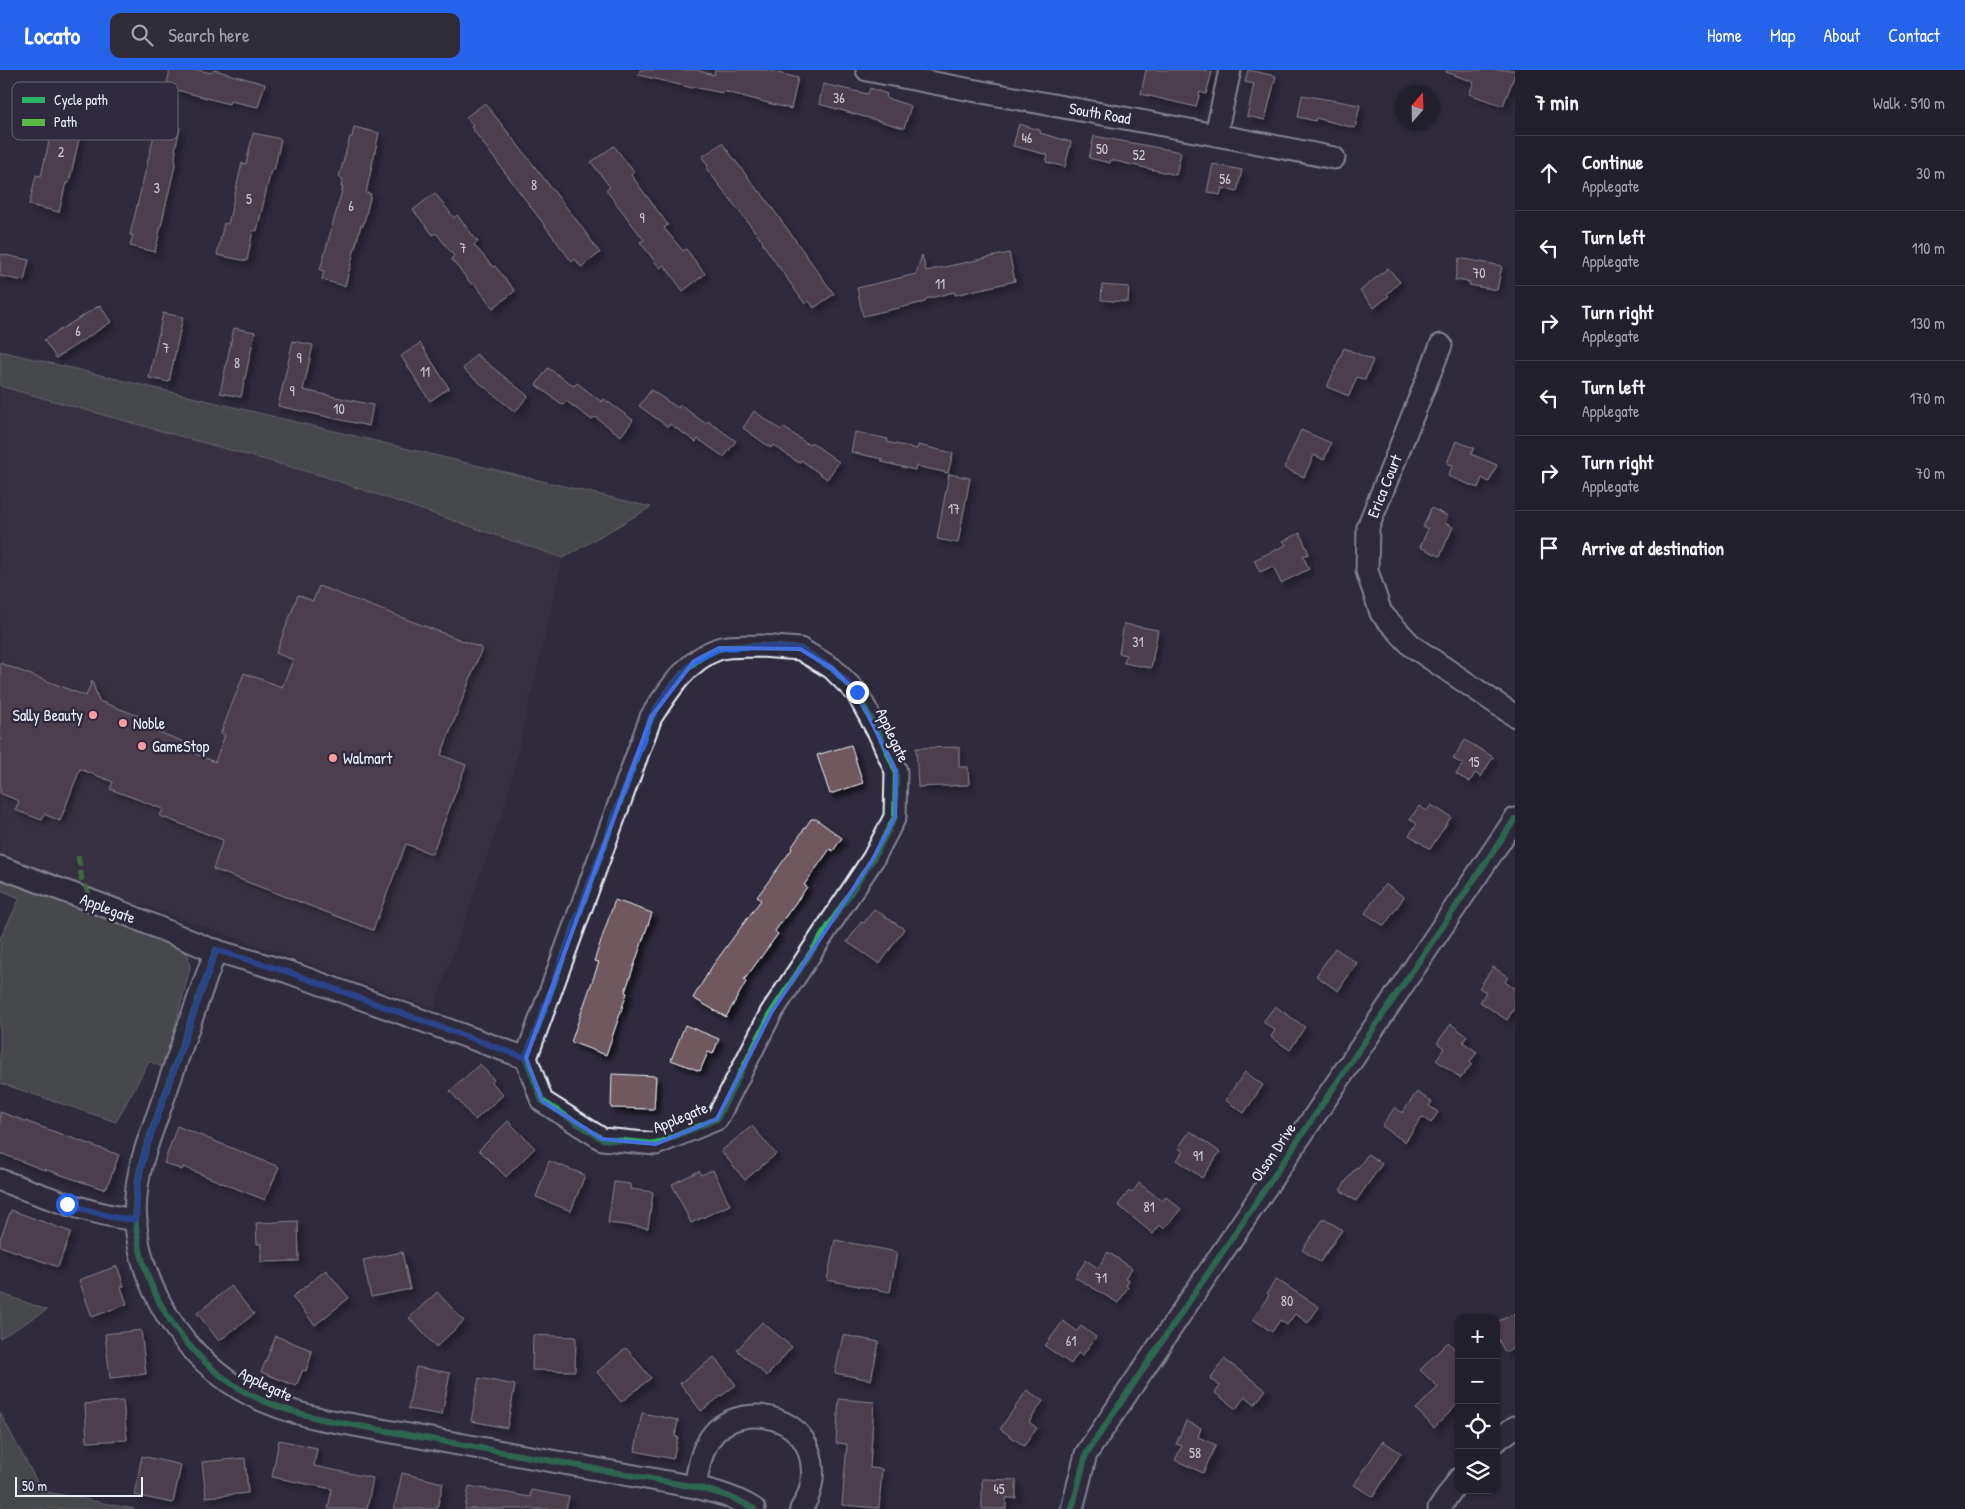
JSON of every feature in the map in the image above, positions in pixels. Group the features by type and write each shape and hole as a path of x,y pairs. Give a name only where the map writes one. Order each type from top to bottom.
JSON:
{"street":[{"name":"South Road","path":"867,70 1216,134 1334,158"},
{"path":"1216,134 1230,70"},
{"name":"Erica Court","path":"1441,345 1368,527 1367,570 1381,613 1412,646 1515,716"},
{"name":"Applegate","path":"761,646 800,649 832,668 857,692 880,735 896,771 895,817 873,859 771,1013 717,1119 656,1144 602,1139 542,1102 526,1058 651,717 668,691 694,661 719,648 761,646"},
{"name":"Olson Drive","path":"1072,1509 1086,1454 1515,819"},
{"name":"Applegate","path":"0,867 216,950 288,972 526,1058"},
{"name":"Applegate","path":"216,950 145,1152 137,1187 136,1220 147,1271 156,1294 171,1322 200,1359 239,1389 267,1403 290,1411 321,1419 695,1487 720,1493 754,1509"},
{"path":"0,1180 76,1207 111,1217 136,1220"},
{"path":"695,1487 701,1457 709,1440 720,1427 744,1417 765,1416 785,1423 800,1436 807,1448 813,1464 813,1478 810,1491 801,1509"},
{"path":"1500,1438 1515,1427"},
{"path":"1439,1509 1455,1485"}],"highlighted area":[{"path":"719,648 800,649 832,668 857,693 896,771 895,817 873,859 771,1013 717,1119 656,1144 602,1139 542,1101 526,1058 651,717 694,661"}],"shaded area":[{"path":"0,386 323,476 563,558 506,802 434,1008 163,912 40,876 0,859"}],"green space":[{"path":"0,351 651,507 563,558 323,476 0,386"},
{"path":"0,874 112,917 188,954 190,968 173,1035 162,1067 149,1061 116,1122 0,1083 0,939 20,898 0,890"},
{"path":"0,1293 47,1310 0,1338"},
{"path":"0,1413 42,1491 134,1509 0,1509"}],"building":[{"path":"170,70 199,70 211,73 214,70 265,84 258,107 230,101 229,104 178,90 178,82 167,82"},
{"path":"640,70 696,70 714,75 715,70 766,70 798,78 791,109 723,91 723,93 692,88 639,75"},
{"path":"1146,70 1203,70 1212,72 1206,94 1200,92 1196,107 1141,94"},
{"path":"1248,70 1276,76 1265,120 1247,116 1254,84 1245,82"},
{"path":"1447,70 1515,70 1515,74 1503,106 1469,94 1474,82 1446,72"},
{"path":"823,84 868,94 870,88 887,94 886,98 911,106 904,128 819,104"},
{"path":"1302,95 1360,105 1355,128 1316,118 1315,121 1298,117"},
{"path":"485,103 600,253 581,267 575,259 572,262 471,127 473,126 466,117"},
{"path":"1019,124 1040,130 1040,133 1071,142 1065,167 1046,162 1048,155 1013,146"},
{"path":"354,127 379,133 366,193 371,194 345,286 322,280 324,271 320,270 343,187 341,187 343,179 339,177"},
{"path":"253,133 281,139 274,171 271,170 257,231 253,230 247,261 217,255 224,223 228,224 242,163 246,164"},
{"path":"1094,136 1181,152 1176,175 1111,160 1110,163 1089,158"},
{"path":"49,140 79,140 69,183 66,183 59,212 29,205 36,175 41,176"},
{"path":"153,140 177,140 175,150 176,161 155,252 130,246 133,235 130,235"},
{"path":"722,143 760,191 834,294 814,308 809,301 805,304 763,242 706,168 708,166 702,157"},
{"path":"614,146 634,172 631,175 668,225 664,228 683,251 686,249 705,274 683,291 664,265 660,268 640,242 644,240 606,190 610,187 591,162"},
{"path":"1213,164 1242,170 1237,192 1222,188 1220,195 1207,192"},
{"path":"435,193 454,218 457,215 478,242 474,245 493,267 495,266 515,291 493,308 474,283 472,285 451,259 454,256 436,233 433,235 413,210"},
{"path":"1009,253 1015,281 955,295 954,292 926,299 925,302 863,316 857,288 916,274 922,255 926,271"},
{"path":"0,254 29,260 24,281 0,276"},
{"path":"1459,258 1502,266 1497,290 1469,285 1470,282 1455,280"},
{"path":"1388,268 1400,282 1387,294 1389,296 1374,308 1360,291"},
{"path":"1102,285 1129,287 1128,302 1101,300"},
{"path":"100,305 111,322 56,358 44,340"},
{"path":"163,313 183,317 169,382 149,378"},
{"path":"234,328 255,332 241,397 220,393"},
{"path":"293,341 313,345 303,390 373,405 369,426 278,406"},
{"path":"420,343 449,388 430,401 401,356"},
{"path":"1344,348 1373,360 1365,380 1357,377 1349,396 1327,387"},
{"path":"476,354 528,396 515,412 463,369"},
{"path":"548,368 574,386 577,383 602,402 604,399 633,420 621,436 595,417 592,420 566,401 563,405 536,385"},
{"path":"651,390 678,408 680,405 706,424 708,421 736,441 724,457 698,439 696,442 670,424 668,427 639,406"},
{"path":"754,411 781,430 783,427 809,445 811,442 839,462 827,479 801,460 799,463 773,445 771,448 743,428"},
{"path":"1301,430 1331,443 1324,460 1314,455 1304,477 1284,468"},
{"path":"855,432 888,439 887,442 917,449 918,445 953,453 948,473 916,466 915,470 882,462 882,459 851,452"},
{"path":"1456,441 1474,448 1471,454 1497,465 1489,482 1482,478 1478,488 1448,476 1453,465 1447,463"},
{"path":"949,474 970,478 958,543 937,539"},
{"path":"1431,508 1448,516 1445,523 1453,527 1440,556 1420,547 1428,529 1423,527"},
{"path":"1300,533 1309,554 1303,556 1309,569 1281,583 1273,566 1260,572 1254,560 1286,545 1283,541"},
{"name":"Walmart","path":"319,586 482,648 441,755 466,765 432,854 406,844 373,930 213,869 223,840 160,816 163,809 110,789 113,782 80,769 60,821 44,814 42,820 15,810 19,801 0,793 0,663 86,696 92,681 99,701 144,718 148,728 192,745 196,754 215,762 225,735 221,733 244,673 282,687 293,660 276,653 298,595 313,601"},
{"path":"1124,624 1158,630 1151,668 1124,663 1126,655 1119,653"},
{"path":"1465,740 1493,757 1481,777 1475,773 1470,782 1456,774 1463,764 1453,759"},
{"path":"851,745 863,783 830,794 817,755"},
{"path":"959,747 959,767 968,767 969,785 918,787 916,748"},
{"path":"1431,805 1451,817 1430,849 1409,835 1417,824 1410,819 1419,806 1427,811"},
{"path":"811,819 816,819 842,838 833,851 830,849 804,885 807,887 775,931 778,934 744,980 746,982 726,1017 693,998 713,965 761,900 757,897"},
{"path":"1385,884 1404,897 1384,926 1365,913"},
{"path":"615,900 652,913 606,1055 571,1042 599,962 594,961"},
{"path":"874,909 904,929 880,964 847,942 861,922 864,923"},
{"path":"1335,948 1357,963 1338,991 1316,976"},
{"path":"1493,967 1508,977 1505,982 1515,989 1515,1007 1507,1020 1480,1002 1486,992 1479,988"},
{"path":"1275,1006 1305,1027 1290,1050 1271,1037 1275,1030 1263,1022"},
{"path":"1451,1024 1467,1036 1463,1042 1477,1052 1470,1062 1472,1064 1461,1078 1436,1060 1444,1048 1437,1043"},
{"path":"685,1025 719,1039 713,1054 708,1052 700,1071 671,1060"},
{"path":"480,1064 494,1080 492,1082 503,1095 475,1120 450,1091"},
{"path":"1245,1072 1263,1085 1244,1113 1225,1100"},
{"path":"612,1074 656,1076 654,1109 611,1108"},
{"path":"1417,1092 1432,1102 1429,1106 1438,1112 1431,1123 1422,1117 1405,1142 1382,1126 1395,1107 1402,1113"},
{"path":"0,1112 119,1155 107,1187 103,1189 44,1170 0,1153"},
{"path":"508,1121 535,1148 506,1177 479,1150"},
{"path":"177,1126 279,1167 265,1200 183,1167 182,1170 164,1163"},
{"path":"752,1126 776,1154 745,1180 721,1151"},
{"path":"1190,1131 1220,1152 1202,1178 1177,1160 1183,1151 1178,1148"},
{"path":"1368,1154 1382,1164 1356,1201 1340,1190"},
{"path":"549,1161 585,1175 571,1211 536,1197"},
{"path":"713,1170 730,1205 691,1223 672,1184 699,1171 701,1175"},
{"path":"614,1182 630,1184 630,1189 653,1192 648,1228 608,1223"},
{"path":"1139,1183 1162,1201 1166,1197 1181,1209 1164,1229 1160,1225 1153,1234 1118,1205 1129,1191 1132,1193"},
{"path":"11,1210 71,1232 58,1267 0,1246 0,1239"},
{"path":"1324,1218 1342,1230 1320,1262 1302,1250"},
{"path":"298,1221 299,1261 261,1262 261,1244 257,1244 256,1223"},
{"path":"835,1240 897,1252 890,1292 827,1280"},
{"path":"402,1252 410,1289 371,1297 363,1260"},
{"path":"1108,1252 1132,1268 1125,1278 1129,1280 1126,1286 1128,1287 1118,1303 1075,1277 1086,1260 1098,1268"},
{"path":"117,1266 124,1286 121,1287 127,1304 92,1317 79,1280"},
{"path":"326,1270 349,1298 315,1325 292,1297"},
{"path":"1276,1279 1319,1307 1308,1323 1295,1314 1287,1325 1280,1320 1272,1332 1253,1319 1269,1295 1267,1293"},
{"path":"231,1286 254,1314 219,1341 197,1313"},
{"path":"437,1292 464,1321 436,1347 409,1318"},
{"path":"1515,1314 1515,1348 1505,1352 1500,1343 1500,1320"},
{"path":"1063,1321 1077,1331 1081,1326 1096,1337 1082,1356 1078,1353 1071,1364 1045,1346"},
{"path":"762,1322 792,1347 767,1376 737,1350"},
{"path":"141,1330 146,1374 110,1378 105,1334"},
{"path":"533,1335 576,1337 575,1371 532,1370"},
{"path":"843,1335 879,1342 871,1380 835,1373"},
{"path":"276,1336 311,1350 306,1371 303,1370 296,1386 261,1372"},
{"path":"1448,1342 1455,1349 1455,1407 1434,1428 1416,1409 1438,1387 1420,1370"},
{"path":"626,1348 651,1378 621,1402 597,1372"},
{"path":"714,1357 736,1385 701,1411 680,1383"},
{"path":"1224,1359 1266,1390 1255,1404 1245,1396 1236,1409 1215,1393 1220,1386 1210,1379"},
{"path":"416,1367 450,1373 442,1415 408,1409"},
{"path":"479,1378 515,1385 507,1428 471,1421"},
{"path":"1027,1390 1043,1401 1029,1422 1037,1428 1024,1446 1000,1429"},
{"path":"839,1399 874,1402 870,1468 882,1469 879,1508 842,1505 847,1444 836,1443"},
{"path":"123,1401 127,1440 87,1442 85,1404"},
{"path":"642,1413 678,1420 675,1437 678,1437 673,1459 635,1451"},
{"path":"1186,1421 1201,1428 1198,1437 1216,1445 1203,1473 1175,1460 1182,1446 1176,1444"},
{"path":"279,1440 317,1448 314,1466 373,1478 367,1509 328,1509 332,1489 272,1477"},
{"path":"1383,1441 1401,1453 1373,1497 1354,1485"},
{"path":"142,1456 181,1465 173,1503 134,1495"},
{"path":"245,1458 248,1493 206,1497 202,1462"},
{"path":"402,1473 443,1483 437,1509 394,1509"},
{"path":"982,1479 1016,1480 1016,1498 1006,1498 1006,1509 982,1509"},
{"path":"469,1486 530,1497 531,1490 569,1497 566,1509 465,1509"}],"marked path":[{"path":"78,856 82,880 93,902"}],"cycle path":[{"path":"761,646 800,649 832,668 857,693 880,735 896,771 895,817 873,859 771,1013 717,1119 656,1144 602,1139 542,1101 526,1058 651,717 679,677 707,654 728,647 761,646"},
{"path":"1072,1509 1086,1454 1515,819"},
{"path":"216,950 148,1141 137,1187 136,1216 139,1246 147,1275 160,1302 176,1328 195,1352 216,1372 249,1394 279,1407 321,1419 695,1487 733,1498 754,1509"}],"place":[{"name":"Sally Beauty","path":"93,715"},
{"name":"Noble","path":"123,723"},
{"name":"GameStop","path":"142,746"},
{"name":"Walmart","path":"333,758"}],"route":[{"path":"67,1204 111,1217 136,1220 137,1187 145,1152 216,950 288,972 526,1058 651,717 668,691 694,661 719,648 761,646 800,649 832,668 857,692"}]}
